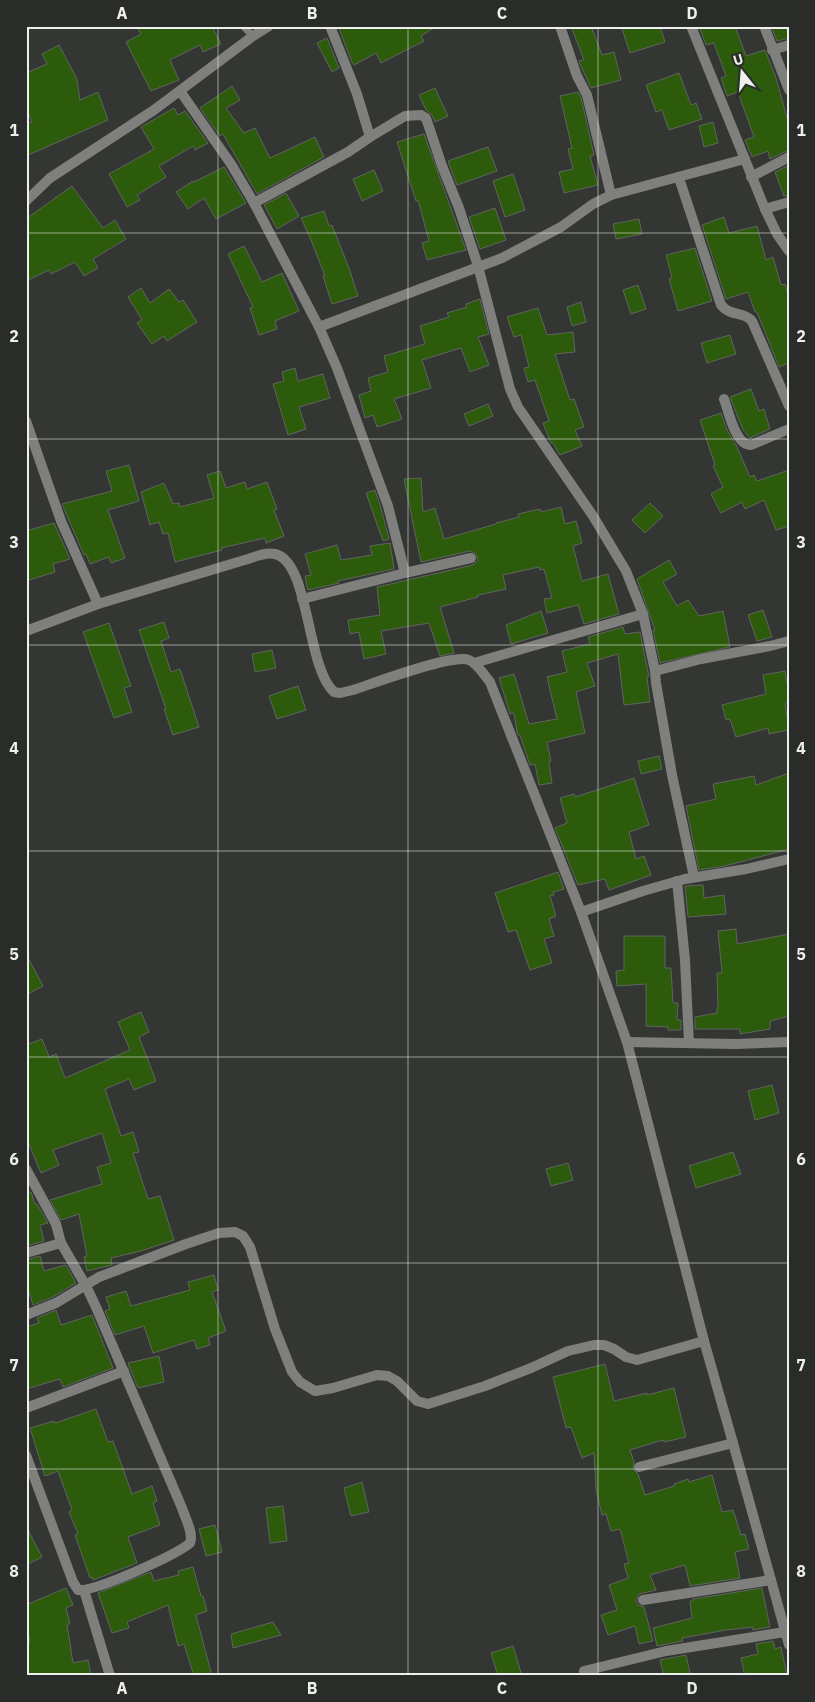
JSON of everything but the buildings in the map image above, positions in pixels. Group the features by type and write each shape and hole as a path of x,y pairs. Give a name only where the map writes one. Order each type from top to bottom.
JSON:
{"street":[{"path":"26,201 50,178 154,110 269,26"},
{"path":"330,26 357,94 370,137"},
{"path":"560,26 577,76 587,95 611,195"},
{"path":"692,26 751,177 777,234 789,251"},
{"path":"764,26 789,90"},
{"path":"772,50 789,45"},
{"path":"180,91 231,164 254,203 319,327 337,368 388,506 404,573"},
{"path":"254,203 316,171 405,116 414,114 426,118 478,266 510,389 518,407 593,516 614,550 626,571 642,614 655,672 672,775 694,877"},
{"path":"751,177 789,157"},
{"path":"319,327 502,258 561,227 593,204 611,195 745,159"},
{"path":"679,178 721,305 728,312 748,317 752,320 789,406"},
{"path":"765,209 789,202"},
{"path":"724,399 735,430 746,445 751,445 789,429"},
{"path":"27,425 61,521 98,604"},
{"path":"26,631 98,604 268,553 278,555 293,570 316,656 325,679 334,692 340,693 353,690 462,658 474,663 490,682 582,912 627,1042 704,1341 789,1645"},
{"path":"302,599 471,558"},
{"path":"474,663 642,614"},
{"path":"655,672 701,659 789,641"},
{"path":"582,912 678,881 789,859"},
{"path":"678,881 685,960 689,1043"},
{"path":"627,1042 789,1042"},
{"path":"26,1169 56,1224 61,1244 86,1286 182,1508 192,1539 187,1546 153,1564 101,1585 78,1590 73,1582 26,1455"},
{"path":"26,1314 56,1303 99,1277 219,1233 235,1232 243,1236 250,1247 275,1329 292,1372 300,1382 315,1391 323,1391 377,1375 388,1376 397,1381 417,1401 428,1404 485,1386 568,1351 594,1345 604,1345 626,1357 637,1360 704,1341"},
{"path":"26,1253 61,1244"},
{"path":"26,1408 124,1371"},
{"path":"639,1467 734,1443"},
{"path":"643,1600 771,1580"},
{"path":"84,1590 110,1676"},
{"path":"584,1671 666,1651 785,1632"}],"lane":[{"path":"243,26 253,36"}]}
